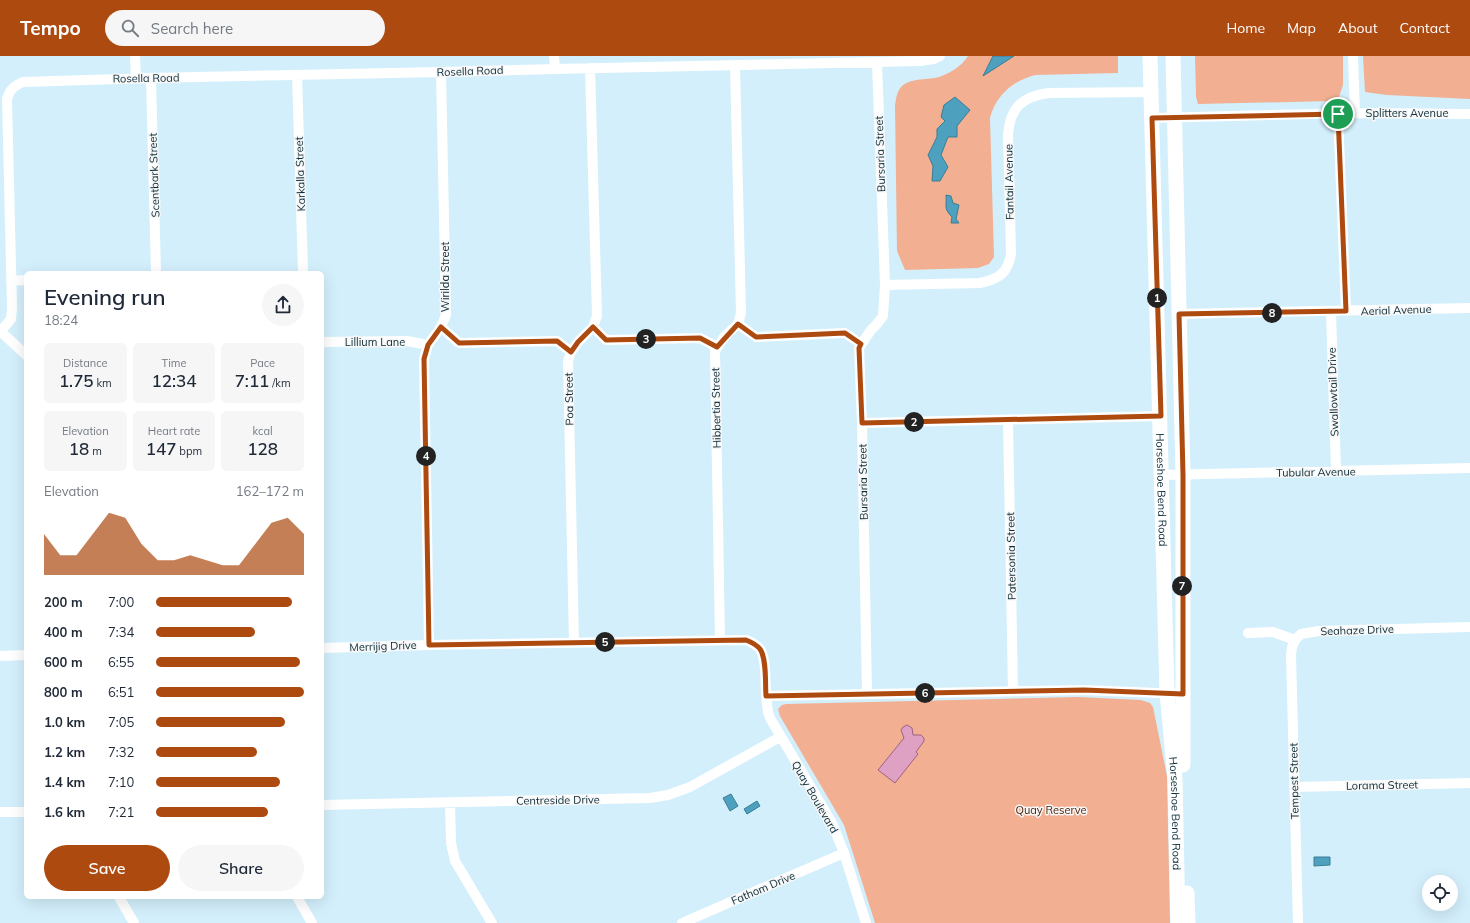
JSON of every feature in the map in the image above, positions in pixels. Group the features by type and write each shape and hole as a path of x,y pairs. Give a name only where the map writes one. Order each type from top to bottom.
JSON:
{"street":[{"path":"135,56 136,78"},
{"path":"554,56 554,69"},
{"name":"Rosella Road","path":"11,281 7,98 10,90 23,82 136,78 920,61 934,59 940,56"},
{"name":"Horseshoe Bend Road","path":"1150,56 1161,416 1167,693 1175,779 1178,923"},
{"name":"Horseshoe Bend Road","path":"1173,56 1183,475 1183,755 1188,923"},
{"path":"1353,56 1355,113"},
{"name":"Bursaria Street","path":"867,694 862,423 859,348 870,330 883,316 885,285 877,62"},
{"path":"593,327 606,340 700,338 717,347 738,324 741,313 735,65"},
{"path":"441,327 459,343 557,341 571,352 578,342 593,327 597,316 590,68"},
{"name":"Wirilda Street","path":"429,645 424,359 428,345 441,327 446,315 441,72"},
{"name":"Karkalla Street","path":"297,75 303,271"},
{"name":"Scentbark Street","path":"151,78 156,271"},
{"name":"Fantail Avenue","path":"885,285 980,283 993,281 1003,274 1009,265 1011,254 1009,124 1013,112 1022,102 1034,95 1048,93 1151,92"},
{"name":"Splitters Avenue","path":"1152,118 1355,113 1470,114"},
{"path":"1338,114 1346,311"},
{"path":"24,280 11,281 11,319 0,331 24,353"},
{"name":"Aerial Avenue","path":"1179,314 1470,308"},
{"name":"Swallowtail Drive","path":"1331,312 1336,471"},
{"path":"738,324 756,337 845,333 861,344"},
{"name":"Lillium Lane","path":"324,342 407,341 428,345"},
{"name":"Hibbertia Street","path":"717,347 715,351 720,640"},
{"name":"Poa Street","path":"571,352 568,361 574,643"},
{"path":"862,423 1161,416"},
{"name":"Patersonia Street","path":"1008,420 1013,691"},
{"name":"Tubular Avenue","path":"1162,475 1470,468"},
{"name":"Seahaze Drive","path":"1295,640 1301,634 1314,631 1470,627"},
{"path":"1248,633 1272,632 1295,640"},
{"name":"Merrijig Drive","path":"324,648 746,640 760,649 763,661 766,696"},
{"name":"Tempest Street","path":"1295,640 1291,655 1298,923"},
{"path":"0,656 24,655"},
{"path":"766,696 1107,690 1183,694"},
{"name":"Quay Boulevard","path":"766,696 768,712 780,736 832,823 844,853 866,923"},
{"name":"Centreside Drive","path":"324,805 650,798 668,795 690,787 780,736"},
{"name":"Lorama Street","path":"1294,787 1470,783"},
{"path":"450,802 451,843 455,862 492,923"},
{"path":"0,812 24,812"},
{"name":"Fathom Drive","path":"682,923 844,853"},
{"path":"120,899 134,923"},
{"path":"298,899 312,923"}],"green space":[{"path":"968,56 1118,56 1118,73 1035,75 1020,81 1006,90 996,102 990,118 994,257 989,264 978,268 905,270 897,251 895,105 897,94 906,83 935,78 949,73 962,64"},
{"path":"1195,56 1343,56 1343,85 1339,97 1331,101 1198,104 1196,97"},
{"path":"1363,56 1470,56 1470,99 1387,95 1365,92"},
{"name":"Quay Reserve","path":"1078,697 1141,700 1150,703 1153,707 1167,776 1170,923 875,923 844,825 780,716 778,709 782,705 786,704"}],"water":[{"path":"993,56 1014,56 983,76"},
{"path":"955,97 970,110 957,126 957,137 948,137 941,155 948,167 940,181 932,181 933,166 928,155 937,137 937,129 945,121 941,117 944,105"},
{"path":"946,195 951,196 953,203 959,205 956,219 959,223 951,223 952,217 947,211 946,207"},
{"path":"731,794 738,806 730,811 723,798"},
{"path":"757,801 760,806 747,814 744,809"},
{"path":"1314,857 1330,857 1330,865 1314,866"}],"building":[{"path":"907,725 912,728 913,735 921,735 924,738 924,741 916,752 918,754 895,783 878,770 904,738 901,730"}],"route":[{"path":"1338,114 1346,311 1179,314 1183,475 1183,694 1084,690 766,696 763,657 760,649 746,640 429,645 424,359 428,345 441,327 459,343 557,341 571,352 578,342 593,327 606,340 700,338 717,347 724,337 738,324 756,337 845,333 861,344 859,348 862,423 1161,416 1152,118 1338,114"}]}
